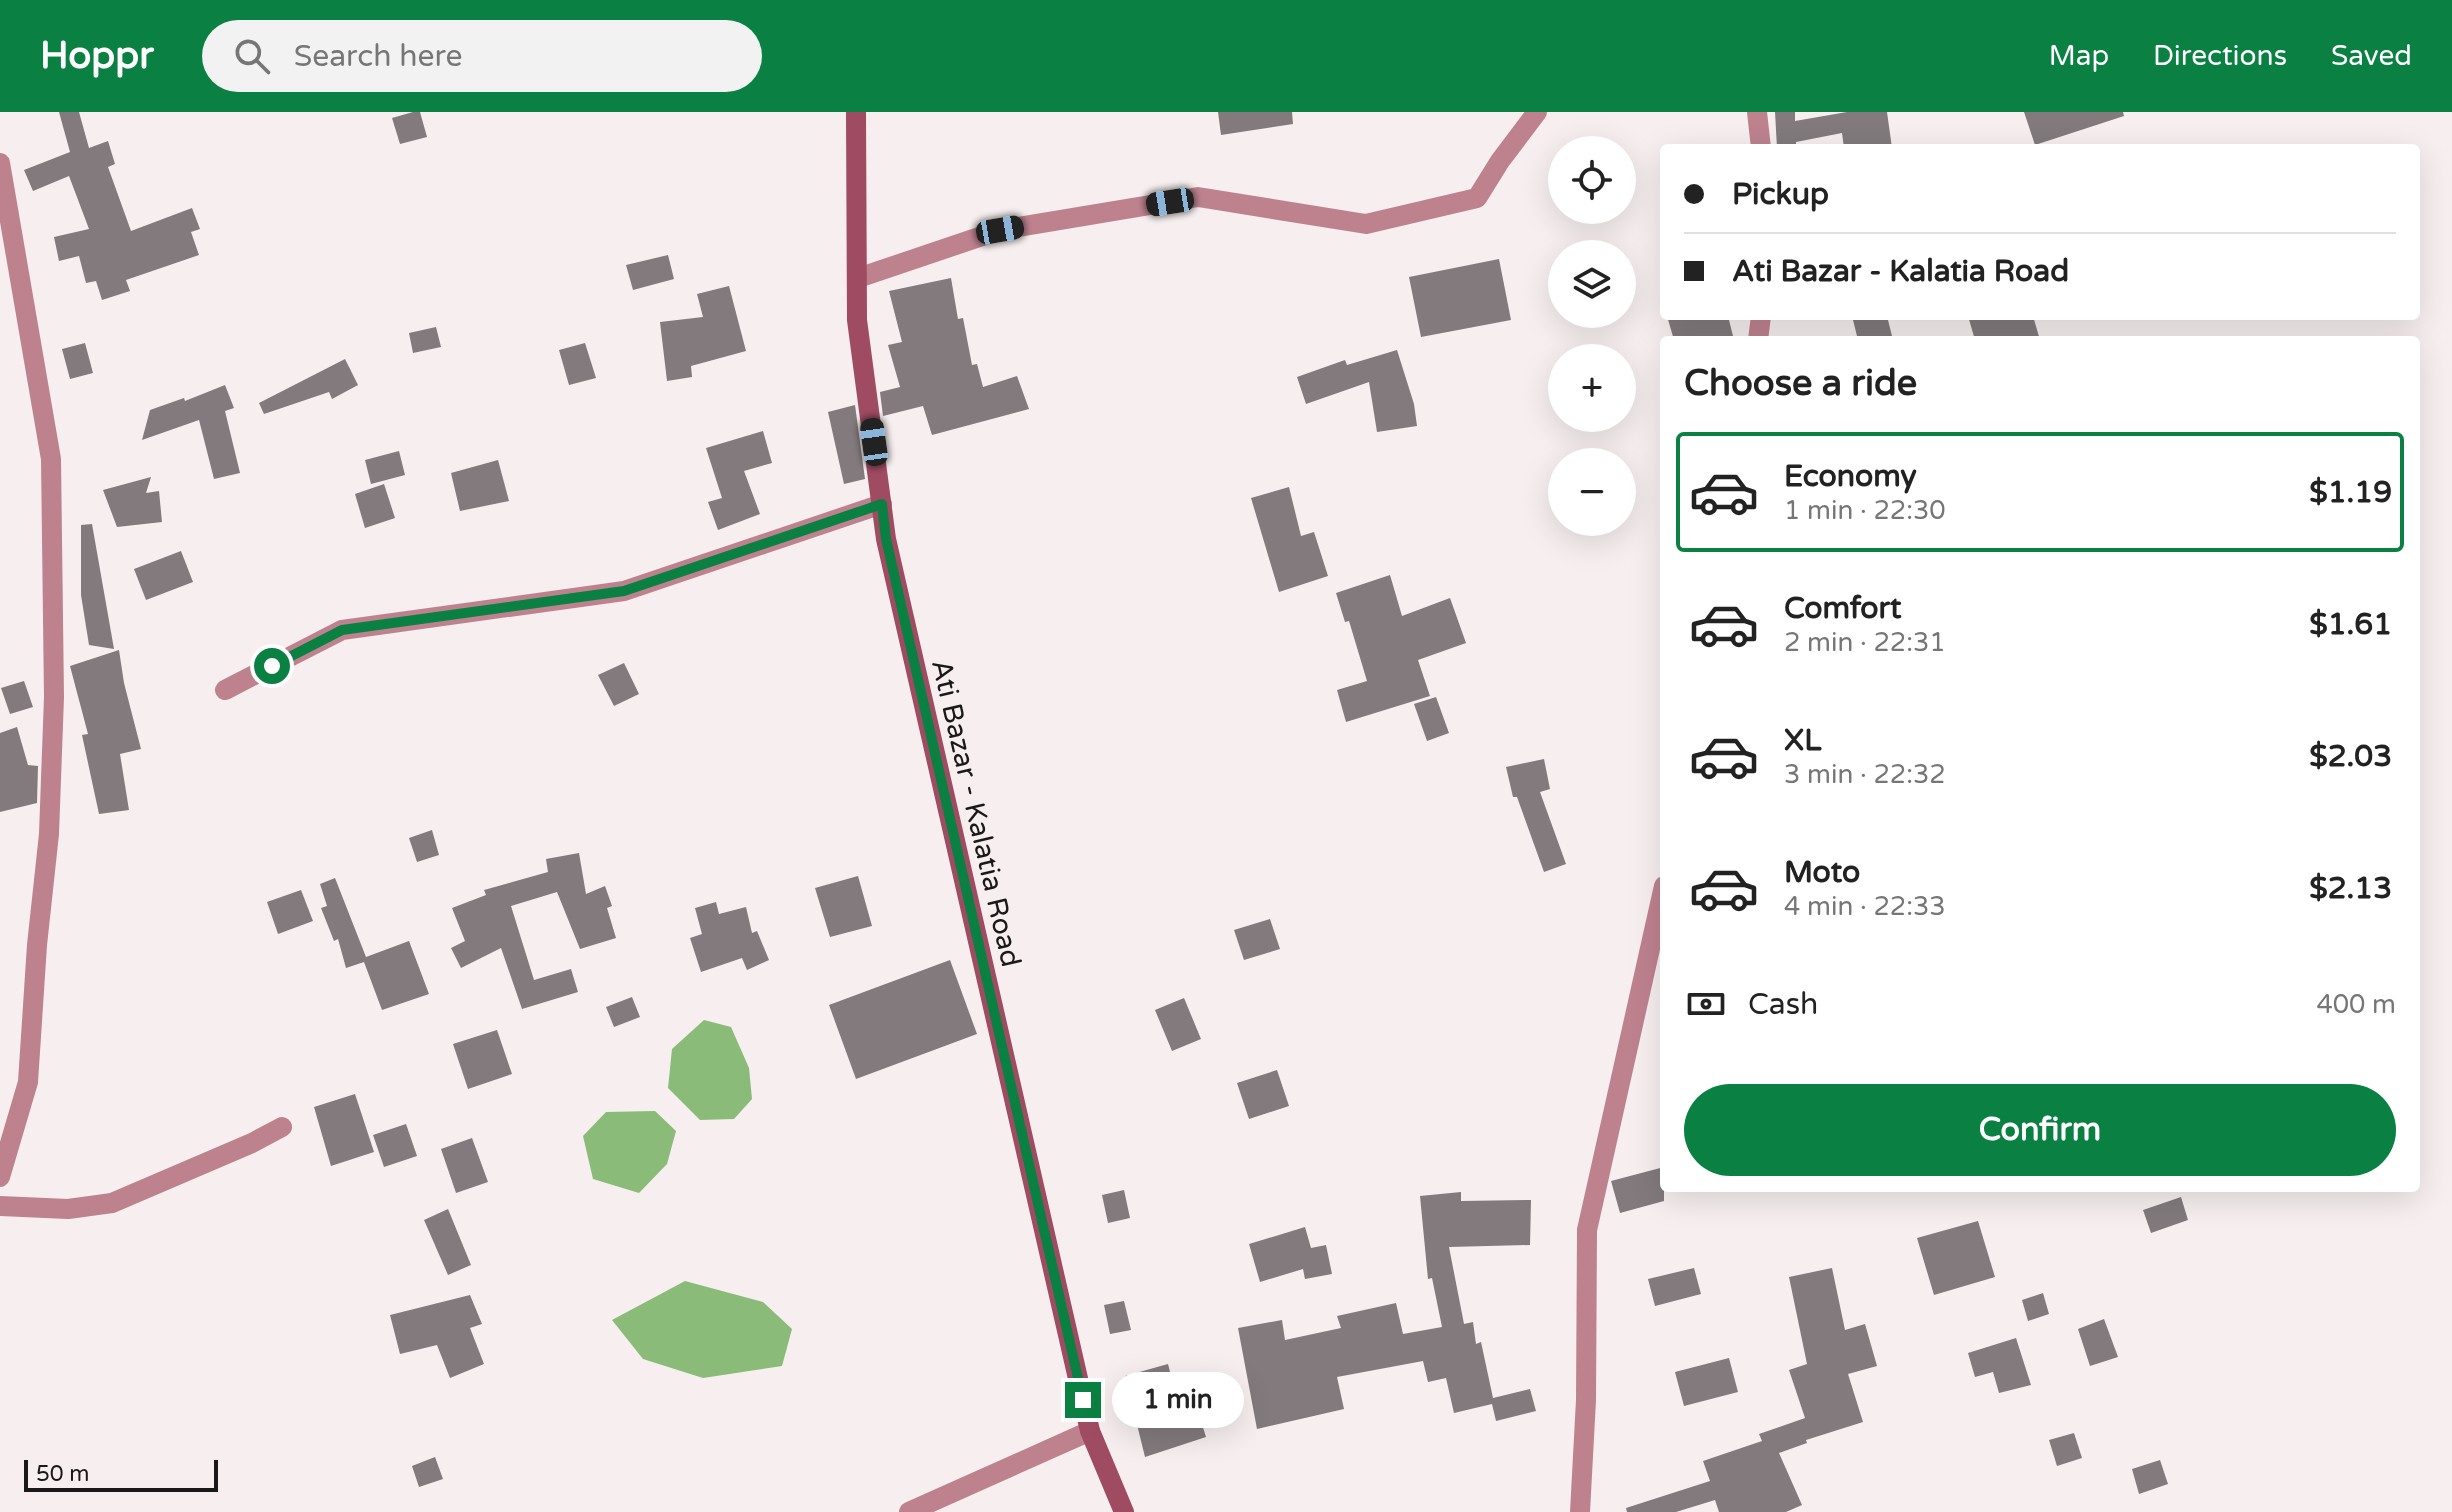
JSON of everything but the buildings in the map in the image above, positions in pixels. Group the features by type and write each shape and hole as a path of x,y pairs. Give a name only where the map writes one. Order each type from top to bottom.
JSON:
{"main road":[{"name":"Ati Bazar - Kalatia Road","path":"856,112 857,320 890,554 1090,1431 1124,1512"}],"street":[{"path":"858,278 1000,230 1198,197 1366,224 1477,198 1537,112"},
{"path":"1757,112 1761,144"},
{"path":"0,163 51,459 54,681 49,834 37,945 28,1082 0,1177"},
{"path":"225,690 342,630 624,591 882,504"},
{"path":"1580,1512 1586,1400 1587,1230 1660,904"},
{"path":"0,1206 68,1209 112,1203 282,1127"},
{"path":"909,1512 1090,1431"}],"shaded area":[{"path":"704,1020 731,1027 749,1068 752,1099 734,1119 700,1120 668,1088 672,1049"},
{"path":"655,1111 676,1131 667,1164 639,1193 593,1179 583,1136 606,1112"},
{"path":"685,1281 763,1302 792,1329 782,1366 703,1378 643,1359 612,1320"}],"route":[{"path":"272,666 342,630 624,591 882,504 886,539 1083,1400"}]}
